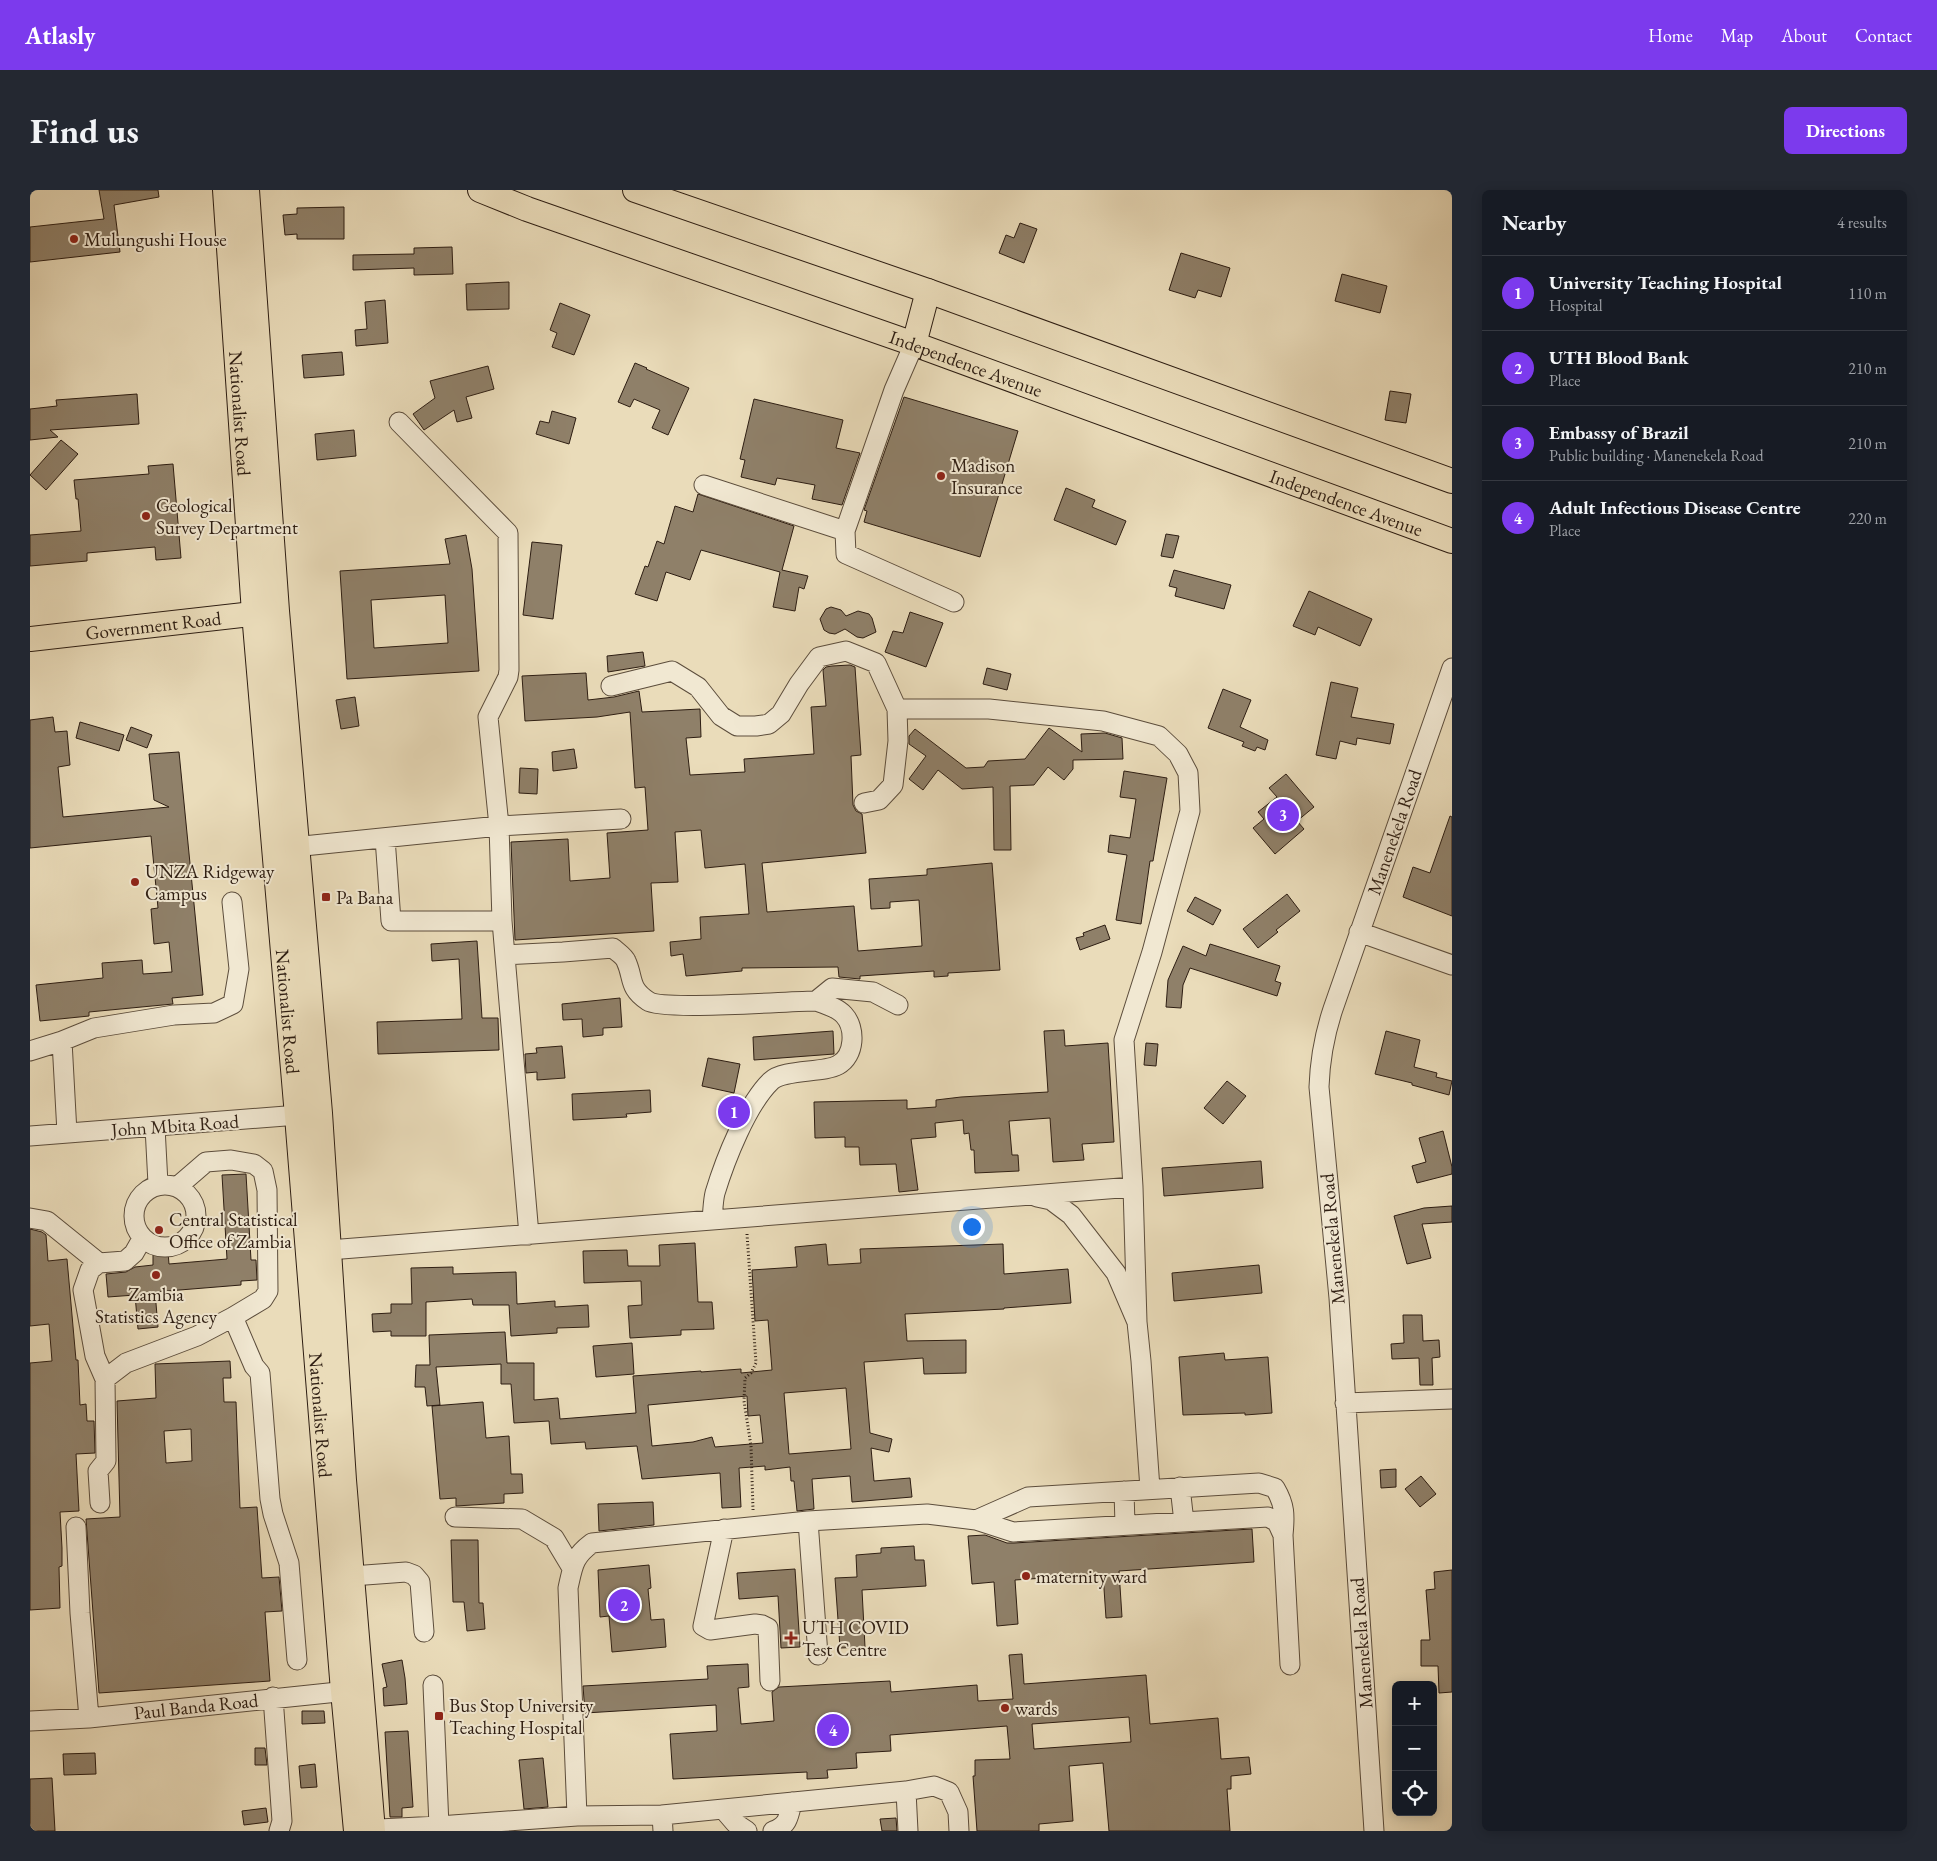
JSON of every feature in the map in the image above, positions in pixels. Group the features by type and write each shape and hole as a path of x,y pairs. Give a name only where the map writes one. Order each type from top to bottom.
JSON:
{"main road":[{"name":"Nationalist Road","path":"225,190 265,612 309,1115 364,1830"},
{"path":"247,201 266,190"},
{"name":"Independence Avenue","path":"480,190 527,209 914,344 1452,541"},
{"path":"635,190 928,291 1452,481"},
{"name":"Nationalist Road","path":"247,201 265,612"},
{"path":"914,344 928,291"},
{"name":"Government Road","path":"30,639 265,612"},
{"name":"Nationalist Road","path":"309,1115 329,1250 352,1576 352,1690"}],"street":[{"path":"914,344 894,390 845,531 846,554 954,602"},
{"path":"399,422 508,533 509,670 508,677 488,717 499,826 502,921 530,1235"},
{"path":"704,485 845,531"},
{"path":"611,686 672,671 698,688 721,716 738,726 769,724 781,714 799,684 819,657 846,651 876,663 897,709 898,741 893,785 879,800 864,803"},
{"name":"Manenekela Road","path":"1374,1831 1339,1298 1319,1087 1324,1036 1452,668"},
{"path":"897,709 989,709 1103,721 1159,736 1178,754 1188,773 1190,811 1152,952 1124,1040 1133,1187 1137,1322 1142,1362 1150,1489"},
{"path":"286,848 499,826 621,819"},
{"path":"385,838 391,921 502,921"},
{"path":"30,1051 94,1028 174,1015 214,1013 234,1004 240,970 232,902"},
{"path":"1359,932 1452,965"},
{"path":"505,955 613,948 626,960 630,980 638,992 649,1002 674,1006 816,1001 830,1006 843,1014 849,1024 852,1042 848,1055 838,1066 773,1078 764,1088 747,1115 732,1148 715,1194 712,1220"},
{"path":"816,1001 832,988 873,992 898,1005"},
{"path":"62,1041 67,1133"},
{"name":"John Mbita Road","path":"30,1136 309,1115"},
{"path":"155,1127 158,1184"},
{"path":"105,1379 126,1363 197,1336 233,1317 263,1299 268,1291 267,1190 263,1171 254,1164 231,1160 206,1162 177,1187"},
{"path":"158,1184 168,1184 187,1192 193,1201 196,1212 196,1223 191,1234 179,1244 163,1248 152,1245 142,1239 136,1227 134,1213 138,1200 146,1190 158,1184"},
{"path":"329,1250 1133,1187"},
{"path":"1034,1196 1051,1200 1071,1215 1116,1273 1137,1322"},
{"path":"30,1218 47,1222 99,1262"},
{"path":"100,1503 98,1471 106,1461 105,1379 95,1356 83,1290 90,1270 99,1262 125,1261 134,1253 142,1239"},
{"path":"233,1317 254,1366 260,1374 270,1499 273,1514 290,1563 297,1660"},
{"path":"1345,1403 1452,1399"},
{"path":"976,1520 1028,1497 1259,1483 1275,1488 1282,1501 1285,1516 1283,1534 1290,1665"},
{"path":"1180,1487 1184,1522"},
{"path":"1124,1490 1125,1525"},
{"path":"577,1816 568,1588 572,1568 580,1552 592,1543 808,1521 927,1514 976,1520 1013,1532 1268,1517 1276,1522 1283,1534"},
{"path":"455,1517 522,1519 554,1538 572,1568"},
{"path":"808,1521 818,1655"},
{"path":"76,1527 88,1718"},
{"path":"724,1529 703,1626 710,1630 754,1624 768,1628 770,1681"},
{"path":"352,1576 406,1572 414,1575 420,1582 424,1632"},
{"path":"433,1685 439,1826"},
{"name":"Paul Banda Road","path":"30,1721 88,1718 352,1690"},
{"path":"273,1697 282,1821 279,1831"},
{"path":"364,1830 577,1816 663,1823 723,1809 906,1791 934,1786 949,1792 958,1812 959,1831"},
{"path":"906,1791 908,1831"},
{"path":"772,1831 778,1829 787,1821 792,1802"},
{"path":"723,1809 735,1823 747,1831"}],"path":[{"path":"746,1218 756,1363 745,1378 744,1402 751,1446 754,1526"}],"building":[{"name":"Mulungushi House","path":"99,190 158,190 159,197 114,205 120,252 30,262 30,227 104,219"},
{"path":"344,207 344,239 297,239 297,234 285,235 283,215 297,214 297,208"},
{"path":"1020,223 1037,229 1024,263 999,253 1006,235 1014,238"},
{"path":"452,247 453,274 414,275 414,268 353,270 353,255 414,254 414,248"},
{"path":"1181,253 1230,268 1221,297 1198,290 1195,298 1169,290"},
{"path":"1342,274 1387,286 1380,313 1335,301"},
{"path":"509,282 509,309 467,310 466,284"},
{"path":"385,300 388,343 356,346 355,330 367,329 365,302"},
{"path":"560,303 590,315 574,355 552,347 557,333 550,330"},
{"path":"342,352 344,375 304,378 302,355"},
{"path":"635,363 689,388 668,435 652,428 660,410 634,399 630,407 618,402"},
{"path":"488,366 494,389 466,397 472,418 457,422 454,410 424,430 413,414 435,398 430,381"},
{"path":"1390,391 1411,394 1406,423 1385,420"},
{"path":"137,394 139,424 50,430 58,437 30,440 30,409 57,406 56,400"},
{"name":"Madison Insurance","path":"904,397 1018,431 980,557 864,522 867,511 864,510"},
{"path":"754,399 843,420 836,448 860,453 842,505 812,499 815,485 777,478 775,485 741,477 745,460 740,459"},
{"path":"552,411 576,418 569,444 536,434 540,421 549,423"},
{"path":"354,430 356,456 317,460 315,434"},
{"path":"61,440 78,454 46,490 30,475"},
{"name":"Geological Survey Department","path":"173,464 181,558 156,560 155,547 87,553 87,561 30,566 30,535 81,531 74,480 149,474 148,466"},
{"path":"1066,488 1095,500 1092,507 1126,521 1116,545 1054,520"},
{"path":"698,494 794,526 782,570 808,576 804,589 799,587 795,611 773,607 780,572 701,550 690,580 666,572 657,601 635,594 645,566 648,567 657,541 664,544 675,506 693,512"},
{"path":"1166,534 1179,536 1173,558 1161,556"},
{"path":"466,535 472,569 479,671 347,679 340,571 450,564 445,539","holes":["445,595 448,643 374,648 371,600"]},
{"path":"532,542 562,545 553,619 523,615"},
{"path":"1174,570 1231,585 1224,609 1175,596 1177,588 1169,586"},
{"path":"1309,591 1372,619 1360,646 1318,627 1315,635 1293,626"},
{"path":"831,607 841,610 846,616 858,611 869,614 876,632 863,638 857,637 845,629 835,634 829,633 824,630 820,619 826,609"},
{"path":"910,612 943,623 926,667 885,652 893,631 903,633"},
{"path":"643,652 645,666 608,672 607,656"},
{"path":"850,665 855,667 861,755 851,756 853,805 856,811 862,814 866,853 762,863 767,912 854,906 858,951 922,946 919,900 890,902 890,908 871,909 869,879 927,875 927,869 992,863 1000,970 948,973 948,976 934,977 934,971 860,976 860,979 839,977 838,967 742,968 742,971 686,976 683,954 671,956 670,942 701,939 700,917 749,914 745,864 705,868 701,830 675,832 678,882 651,883 654,931 515,940 511,842 568,839 570,881 610,878 607,833 648,830 645,787 635,788 630,712 597,717 525,721 522,676 586,673 588,700 614,697 639,691 642,712 700,709 701,737 686,738 690,775 745,772 744,759 814,754 811,707 826,706 823,670 826,667"},
{"path":"987,668 1011,674 1007,690 983,684"},
{"path":"1331,682 1358,688 1351,717 1394,724 1390,744 1357,738 1356,745 1340,741 1336,759 1316,755"},
{"path":"1223,689 1251,700 1240,727 1268,740 1265,750 1257,747 1255,751 1242,746 1244,742 1208,728"},
{"path":"355,697 359,726 341,729 336,700"},
{"path":"53,717 55,732 67,731 70,765 58,767 63,817 169,807 154,800 149,754 179,752 203,995 172,998 173,1004 89,1012 89,1016 40,1021 36,985 103,978 102,963 142,960 143,974 172,972 169,942 154,944 151,909 158,908 151,836 30,848 30,720"},
{"path":"80,722 124,735 119,751 76,738"},
{"path":"131,727 152,735 147,748 126,740"},
{"path":"1049,728 1082,752 1081,734 1105,733 1122,738 1123,759 1073,760 1073,769 1064,780 1048,767 1034,785 1010,786 1011,850 994,850 993,787 962,789 938,770 923,790 909,779 926,756 909,744 909,736 915,729 966,768 984,767 988,761 1025,759"},
{"path":"574,749 577,768 553,771 552,752"},
{"path":"520,768 538,769 537,794 519,793"},
{"path":"1124,771 1167,778 1153,861 1150,861 1141,924 1116,920 1127,855 1108,852 1110,835 1130,838 1136,799 1120,797"},
{"path":"1286,774 1314,807 1297,821 1304,829 1275,854 1253,828 1264,819 1258,812 1277,797 1269,788"},
{"path":"1450,816 1452,817 1452,916 1403,897 1413,867 1430,873"},
{"path":"1287,894 1300,911 1276,930 1278,932 1258,948 1243,929"},
{"path":"1195,897 1221,910 1213,925 1187,911"},
{"path":"1105,925 1110,939 1080,950 1076,938 1084,936 1083,933"},
{"path":"477,941 482,1018 498,1018 499,1050 378,1054 377,1022 462,1019 459,959 432,961 431,944"},
{"path":"1210,944 1280,966 1275,981 1281,983 1277,996 1190,968 1183,985 1181,1008 1166,1007 1168,980 1183,946 1206,956"},
{"path":"620,998 622,1027 603,1028 603,1035 583,1037 582,1019 563,1020 562,1004"},
{"path":"1064,1030 1065,1046 1108,1043 1114,1142 1082,1144 1084,1160 1053,1162 1050,1118 1009,1121 1012,1155 1018,1155 1019,1171 975,1173 974,1150 971,1150 969,1133 964,1134 963,1120 935,1123 936,1137 911,1139 918,1190 899,1192 896,1164 860,1165 859,1147 845,1147 845,1137 815,1138 814,1102 907,1100 907,1109 936,1107 936,1100 1048,1092 1044,1031"},
{"path":"833,1031 834,1054 754,1060 753,1037"},
{"path":"1386,1031 1420,1040 1414,1067 1437,1073 1436,1077 1452,1081 1449,1095 1375,1074"},
{"path":"1146,1043 1158,1044 1156,1066 1144,1065"},
{"path":"562,1046 565,1078 537,1080 537,1072 526,1073 525,1054 537,1053 536,1048"},
{"path":"708,1058 740,1064 734,1093 702,1086"},
{"path":"1227,1081 1246,1096 1223,1124 1204,1108"},
{"path":"650,1090 651,1112 626,1114 627,1117 573,1120 572,1094"},
{"path":"1443,1131 1452,1174 1417,1183 1412,1166 1426,1162 1419,1138"},
{"path":"1261,1161 1263,1188 1164,1196 1162,1168"},
{"path":"246,1174 251,1260 256,1260 257,1280 241,1281 241,1285 155,1292 158,1327 138,1329 135,1295 108,1297 106,1274 126,1272 135,1267 153,1265 153,1253 168,1252 169,1264 227,1259 222,1175"},
{"path":"1452,1206 1452,1222 1422,1224 1431,1258 1407,1264 1394,1216 1424,1208"},
{"path":"30,1229 46,1235 48,1261 67,1259 76,1360 78,1360 80,1405 86,1404 87,1421 94,1421 95,1453 76,1454 79,1511 60,1512 62,1566 59,1567 60,1608 30,1610 30,1363 52,1361 49,1324 30,1326"},
{"path":"695,1243 698,1302 712,1302 714,1329 681,1330 681,1335 630,1338 628,1306 642,1305 641,1281 584,1283 583,1251 627,1250 628,1266 660,1266 659,1245"},
{"path":"826,1244 828,1265 861,1263 860,1249 1003,1244 1004,1274 1068,1269 1071,1303 1004,1309 905,1314 907,1341 966,1340 966,1373 924,1374 923,1358 864,1362 870,1433 892,1439 889,1452 871,1448 874,1481 910,1478 912,1497 852,1502 850,1476 812,1479 814,1509 797,1511 794,1481 791,1481 790,1467 765,1470 765,1466 739,1468 741,1507 722,1508 720,1473 642,1479 637,1446 586,1449 585,1442 551,1444 549,1421 514,1423 511,1384 501,1384 501,1364 436,1367 440,1405 427,1406 425,1387 415,1387 416,1365 430,1365 429,1335 505,1332 507,1363 534,1363 534,1400 558,1398 560,1419 636,1413 633,1376 741,1369 741,1373 772,1370 768,1320 755,1321 752,1270 797,1267 795,1247","holes":["846,1388 851,1449 789,1454 784,1393","747,1396 748,1416 760,1415 763,1443 715,1447 712,1437 693,1442 652,1446 648,1405"]},
{"path":"1259,1265 1262,1293 1174,1301 1172,1273"},
{"path":"453,1267 453,1274 516,1272 517,1304 555,1301 555,1307 588,1305 589,1327 557,1328 557,1333 511,1336 509,1305 473,1305 472,1299 426,1302 426,1336 391,1336 391,1331 373,1332 372,1314 391,1313 391,1304 412,1304 411,1268"},
{"path":"1403,1315 1422,1315 1423,1341 1439,1340 1440,1357 1432,1358 1433,1385 1420,1385 1419,1358 1392,1359 1391,1344 1404,1343"},
{"path":"632,1343 634,1374 596,1377 593,1346"},
{"path":"1224,1353 1225,1360 1268,1357 1272,1413 1183,1415 1179,1357"},
{"path":"230,1361 231,1378 223,1378 224,1402 236,1402 240,1508 257,1507 262,1578 279,1577 282,1611 265,1612 270,1681 99,1693 86,1519 120,1517 117,1401 156,1398 155,1364","holes":["191,1429 192,1461 166,1463 164,1431"]},
{"path":"483,1402 486,1438 509,1436 511,1474 522,1474 523,1493 504,1494 504,1503 456,1506 456,1498 440,1499 432,1406"},
{"path":"1396,1469 1396,1487 1381,1488 1380,1470"},
{"path":"1421,1476 1436,1494 1420,1507 1405,1489"},
{"path":"653,1502 654,1525 599,1531 598,1504"},
{"name":"maternity ward","path":"1252,1529 1254,1562 1119,1571 1122,1617 1106,1618 1103,1574 1015,1580 1018,1624 997,1626 994,1582 972,1584 968,1536 985,1535 1007,1543 1014,1543"},
{"path":"451,1540 478,1540 479,1603 483,1603 485,1629 467,1631 464,1602 453,1602"},
{"path":"914,1546 915,1560 924,1560 926,1586 862,1590 865,1647 840,1648 835,1578 857,1577 856,1555 881,1553 881,1548"},
{"path":"649,1565 651,1588 648,1589 651,1620 664,1619 666,1647 612,1652 609,1616 600,1617 598,1570"},
{"path":"795,1569 800,1647 781,1648 778,1596 739,1599 737,1573"},
{"path":"1452,1570 1452,1692 1439,1693 1438,1666 1421,1666 1421,1640 1430,1640 1426,1590 1435,1589 1434,1572"},
{"path":"1022,1654 1024,1684 1146,1675 1150,1724 1218,1718 1221,1759 1249,1757 1251,1774 1231,1776 1231,1789 1227,1789 1230,1831 1109,1831 1103,1763 1069,1766 1073,1821 1039,1824 1039,1831 977,1831 973,1776 975,1776 975,1760 1010,1759 1007,1726 890,1735 891,1751 856,1753 857,1768 827,1770 828,1778 807,1779 807,1772 673,1779 670,1734 717,1731 716,1705 585,1713 583,1686 708,1679 707,1666 748,1664 749,1687 738,1688 741,1724 774,1721 772,1692 779,1687 890,1681 891,1692 977,1685 978,1701 1013,1699 1009,1655","holes":["1129,1717 1131,1742 1034,1749 1032,1724"]},
{"path":"402,1660 407,1704 384,1706 383,1688 387,1687 382,1664"},
{"path":"302,1711 324,1711 325,1723 302,1724"},
{"path":"408,1731 413,1807 402,1808 402,1817 390,1817 385,1732"},
{"path":"255,1748 265,1748 267,1765 255,1765"},
{"path":"95,1753 96,1774 64,1775 63,1754"},
{"path":"543,1758 548,1807 524,1809 519,1760"},
{"path":"315,1764 317,1787 301,1788 299,1766"},
{"path":"52,1778 55,1831 30,1831 30,1779"},
{"path":"266,1808 268,1822 244,1825 242,1811"},
{"path":"896,1818 897,1831 882,1831 880,1819"}],"place":[{"name":"Mulungushi House","path":"74,239"},
{"name":"Madison Insurance","path":"941,476"},
{"name":"Geological Survey Department","path":"146,516"},
{"name":"Embassy of Brazil","path":"1283,815"},
{"name":"UNZA Ridgeway Campus","path":"135,882"},
{"name":"Pa Bana","path":"326,897"},
{"name":"University Teaching Hospital","path":"734,1112"},
{"name":"Central Statistical Office of Zambia","path":"159,1230"},
{"name":"Zambia Statistics Agency","path":"156,1275"},
{"name":"maternity ward","path":"1026,1576"},
{"name":"UTH Blood Bank","path":"624,1605"},
{"name":"UTH COVID Test Centre","path":"791,1638"},
{"name":"wards","path":"1005,1708"},
{"name":"Bus Stop University Teaching Hospital","path":"439,1716"},
{"name":"Adult Infectious Disease Centre","path":"833,1730"}]}
